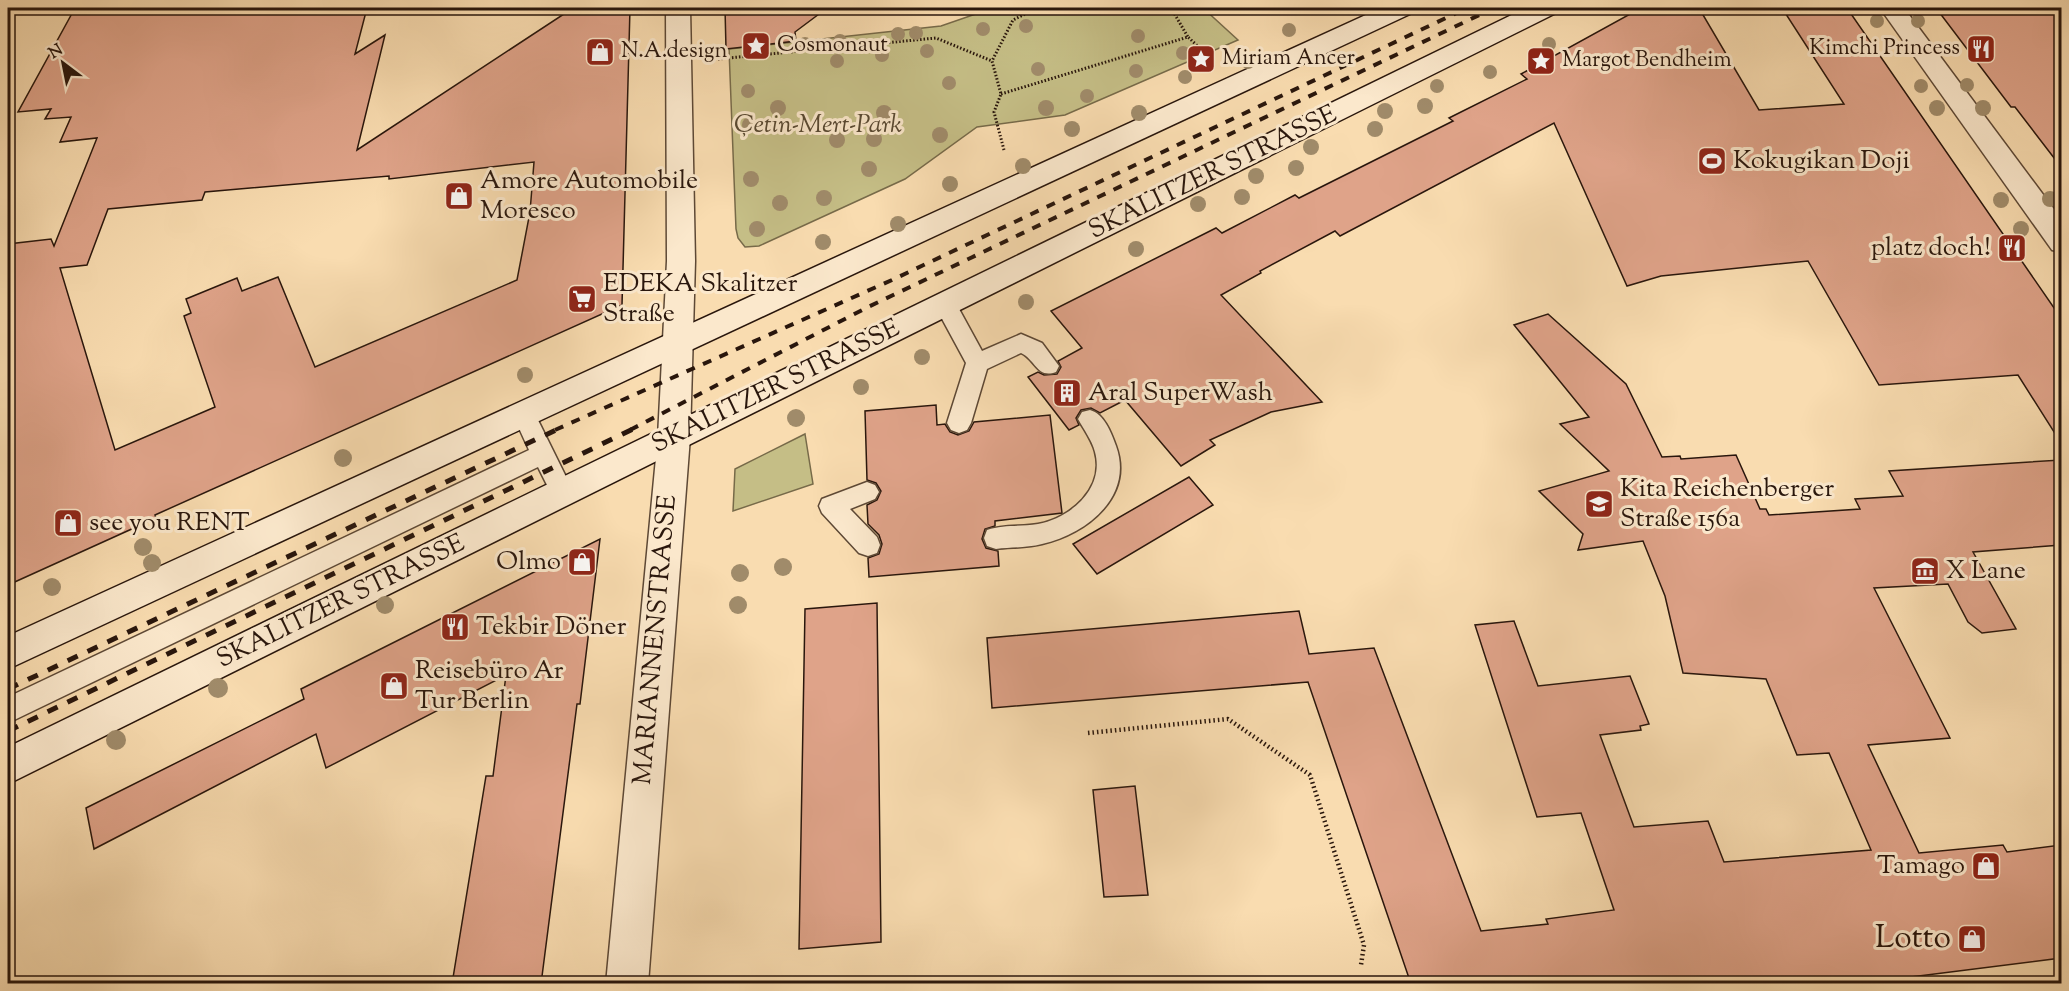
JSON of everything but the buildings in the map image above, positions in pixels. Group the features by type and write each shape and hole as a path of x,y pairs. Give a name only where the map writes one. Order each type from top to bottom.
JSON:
{"main road":[{"name":"MARIANNENSTRASSE","path":"627,984 674,437 678,344 681,58 678,8"},
{"path":"8,653 1401,8"},
{"name":"SKALITZER STRASSE","path":"8,766 1545,8"},
{"path":"1892,8 2061,242"}],"lane":[{"path":"945,304 977,363 959,423"},
{"path":"977,363 1021,344 1034,349 1048,366"},
{"path":"524,415 562,492"},
{"path":"996,538 1049,532 1085,515 1102,496 1109,475 1109,456 1103,436 1089,418"},
{"path":"8,710 543,454"},
{"path":"867,492 831,506 868,545"}],"path":[{"path":"1004,150 994,112 1001,93 992,61 1013,20 1037,8"},
{"path":"1171,8 1188,37 1206,54"},
{"path":"1001,93 1188,37"},
{"path":"718,59 936,38 992,61"},
{"path":"1088,733 1228,719 1310,775 1364,945 1361,965"}],"green space":[{"name":"Çetin-Mert-Park","path":"993,8 1203,8 1238,40 1065,115 977,127 905,179 759,246 745,247 738,238 736,229 729,49 941,26"},
{"path":"805,434 813,484 733,511 735,469"}],"railway":[{"path":"555,430 892,280 1467,8"},
{"path":"630,430 868,307 1494,8"},
{"path":"8,689 558,429"},
{"path":"8,731 633,429"}],"place":[{"name":"Cosmonaut","path":"756,46"},
{"name":"Kimchi Princess","path":"1981,49"},
{"name":"N.A.design","path":"600,52"},
{"name":"Miriam Ancer","path":"1201,59"},
{"name":"Margot Bendheim","path":"1541,61"},
{"name":"Kokugikan Doji","path":"1712,161"},
{"name":"Amore Automobile Moresco","path":"459,196"},
{"name":"platz doch!","path":"2012,248"},
{"name":"EDEKA Skalitzer Straße","path":"582,299"},
{"name":"Aral SuperWash","path":"1067,393"},
{"name":"Kita Reichenberger Straße 156a","path":"1599,504"},
{"name":"see you RENT","path":"68,523"},
{"name":"Olmo","path":"582,562"},
{"name":"X Lane","path":"1925,571"},
{"name":"Tekbir Döner","path":"455,627"},
{"name":"Reisebüro Ar Tur Berlin","path":"394,686"},
{"name":"Tamago","path":"1986,866"},
{"name":"Lotto","path":"1972,939"}]}
